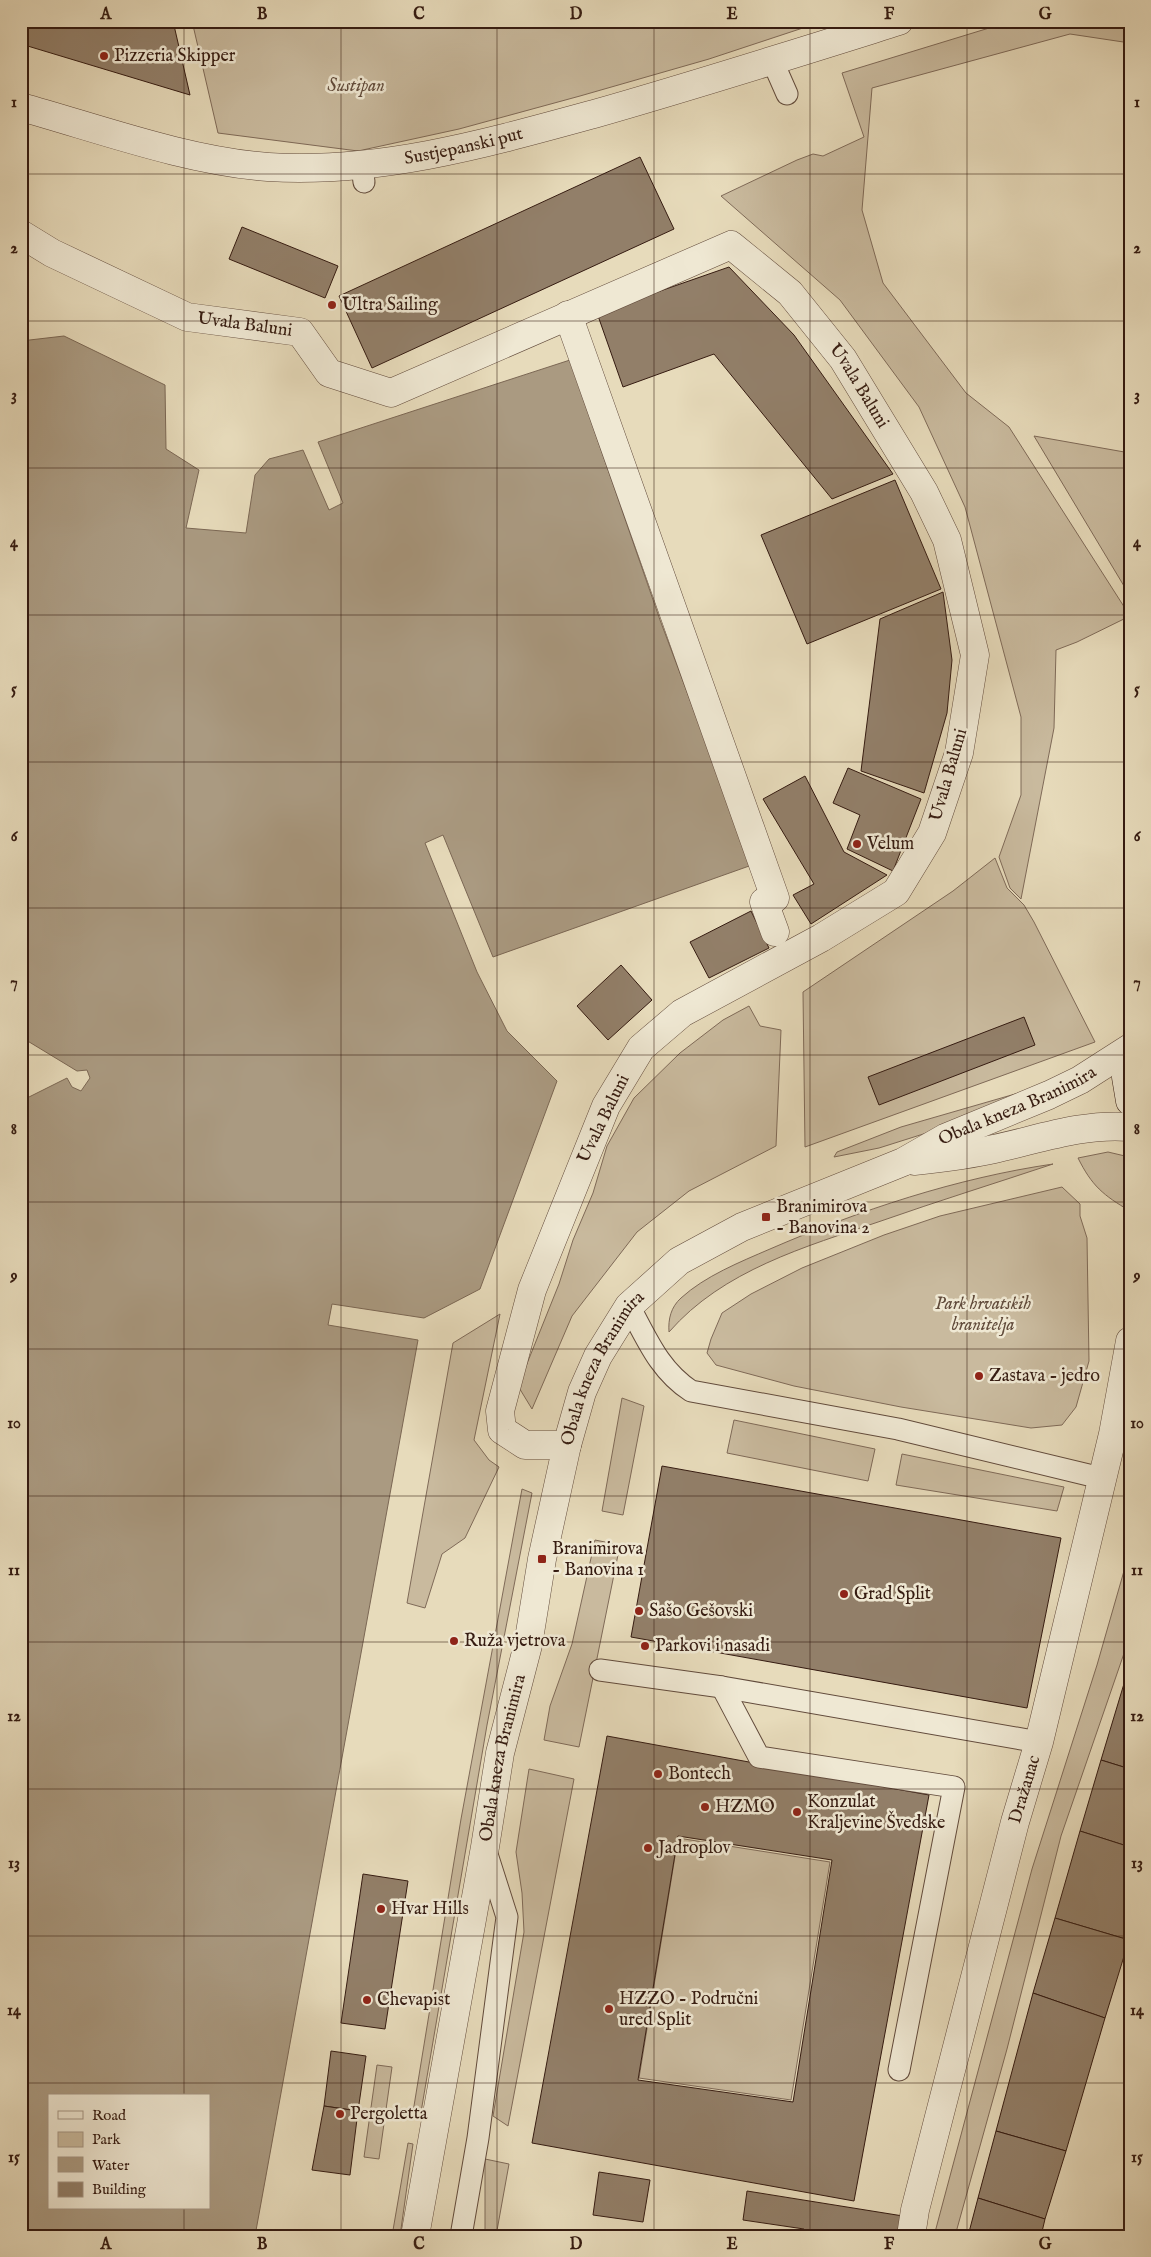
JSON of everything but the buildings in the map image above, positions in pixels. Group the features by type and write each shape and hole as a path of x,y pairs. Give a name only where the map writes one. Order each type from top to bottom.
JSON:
{"street":[{"name":"Sustjepanski put","path":"21,107 200,157 268,167 352,168 363,174 491,143 899,21"},
{"name":"Uvala Baluni","path":"21,234 52,253 187,317 300,332 329,373 391,393 731,245 790,293 843,359 924,492 947,540 976,655 959,753 932,833 896,892 785,957 682,1013 641,1048 606,1106 532,1290 500,1411 502,1430 518,1442 525,1445 567,1444"},
{"path":"577,311 775,898 764,902 775,932"},
{"name":"Obala kneza Branimira","path":"415,2236 485,1847 500,1753 528,1645 542,1559 567,1444 582,1392 598,1356 629,1306 679,1261 742,1227 903,1162 945,1138 1080,1080 1130,1048"},
{"path":"1130,1058 1126,1077 1130,1101"},
{"name":"Obala kneza Branimira","path":"903,1162 948,1158 1088,1127 1130,1127"},
{"name":"Dražanac","path":"911,2236 915,2210 1015,1822 1039,1742 1113,1434 1130,1341"}],"lane":[{"path":"772,60 787,94"},
{"path":"775,932 785,957"},
{"path":"629,1306 666,1370 675,1380 691,1391 898,1429 1101,1478"},
{"path":"600,1670 722,1687 1039,1742"},
{"path":"722,1687 759,1757 954,1787 899,2070"},
{"path":"461,2236 478,2138 507,1917 485,1847"}],"green space":[{"name":"Sustipan","path":"192,21 824,21 709,59 580,96 459,129 358,151 218,133"},
{"path":"1012,21 1130,21 1130,43 1070,34 872,88 862,210 883,283 966,393 1009,427 1130,616 1056,650 1054,728 1021,899 1010,888 999,857 1021,795 1021,717 965,507 919,407 840,300 721,196 797,160 813,154 823,156 864,137 842,73"},
{"path":"1034,436 1130,453 1130,596"},
{"path":"995,858 1007,888 1024,905 1034,922 1095,1042 805,1147 803,992 953,891"},
{"path":"749,1006 760,1026 781,1030 776,1146 689,1191 637,1232 572,1316 532,1409 518,1386 559,1284 573,1240 593,1193 607,1146 634,1098 680,1053 723,1020"},
{"path":"1022,1092 936,1130 879,1148 834,1157 837,1152 901,1127"},
{"path":"1108,1152 1125,1156 1130,1160 1130,1211 1112,1200 1093,1183 1078,1158"},
{"path":"1053,1164 924,1206 795,1251 767,1263 740,1276 714,1292 690,1310 669,1332 671,1314 681,1298 712,1276 747,1259 839,1221 909,1197 981,1178"},
{"name":"Park hrvatskih branitelja","path":"1062,1187 1080,1204 1080,1216 1087,1238 1089,1361 1076,1407 1062,1425 1031,1428 901,1407 794,1386 716,1365 707,1353 722,1313 751,1294 802,1268 884,1235 940,1216"},
{"path":"500,1314 474,1440 489,1460 499,1467 465,1538 442,1554 425,1608 407,1603 453,1343"},
{"path":"622,1398 644,1406 623,1515 602,1511"},
{"path":"734,1420 875,1449 868,1481 727,1453"},
{"path":"902,1454 1064,1487 1057,1511 896,1485"},
{"path":"522,1489 532,1493 487,1725 421,2112 413,2112 461,1819"},
{"path":"595,1540 620,1545 579,1747 544,1740 550,1706 572,1644"},
{"path":"1130,1550 1130,1636 1061,1836 1007,2049 955,2236 934,2236 1032,1869 1097,1665"},
{"path":"529,1769 574,1779 508,2126 493,2116 524,1932 522,1893 516,1852"},
{"path":"678,1838 830,1862 791,2100 639,2078"},
{"path":"377,2065 392,2067 379,2159 364,2157"},
{"path":"408,2143 413,2144 400,2236 392,2236"},
{"path":"485,2159 509,2164 496,2236 485,2234"}],"water":[{"path":"64,336 165,385 166,449 199,470 186,528 246,533 255,475 269,459 303,450 329,510 343,503 318,442 570,360 660,620 752,865 493,957 443,835 425,843 477,972 507,1031 557,1081 480,1289 424,1318 332,1304 328,1325 418,1340 255,2236 21,2236 21,1101 67,1078 72,1087 81,1091 90,1078 87,1070 77,1071 21,1037 21,341"}],"place":[{"name":"Pizzeria Skipper","path":"104,56"},
{"name":"Ultra Sailing","path":"332,305"},
{"name":"Velum","path":"857,844"},
{"name":"Branimirova - Banovina 2","path":"766,1217"},
{"name":"Zastava - jedro","path":"979,1376"},
{"name":"Branimirova - Banovina 1","path":"542,1559"},
{"name":"Grad Split","path":"844,1594"},
{"name":"Sašo Gešovski","path":"639,1611"},
{"name":"Ruža vjetrova","path":"454,1641"},
{"name":"Parkovi i nasadi","path":"645,1646"},
{"name":"Bontech","path":"658,1774"},
{"name":"HZMO","path":"705,1807"},
{"name":"Konzulat Kraljevine Švedske","path":"797,1812"},
{"name":"Jadroplov","path":"648,1848"},
{"name":"Hvar Hills","path":"381,1909"},
{"name":"Chevapist","path":"367,2000"},
{"name":"HZZO - Područni ured Split","path":"609,2009"},
{"name":"Pergoletta","path":"340,2114"}]}
